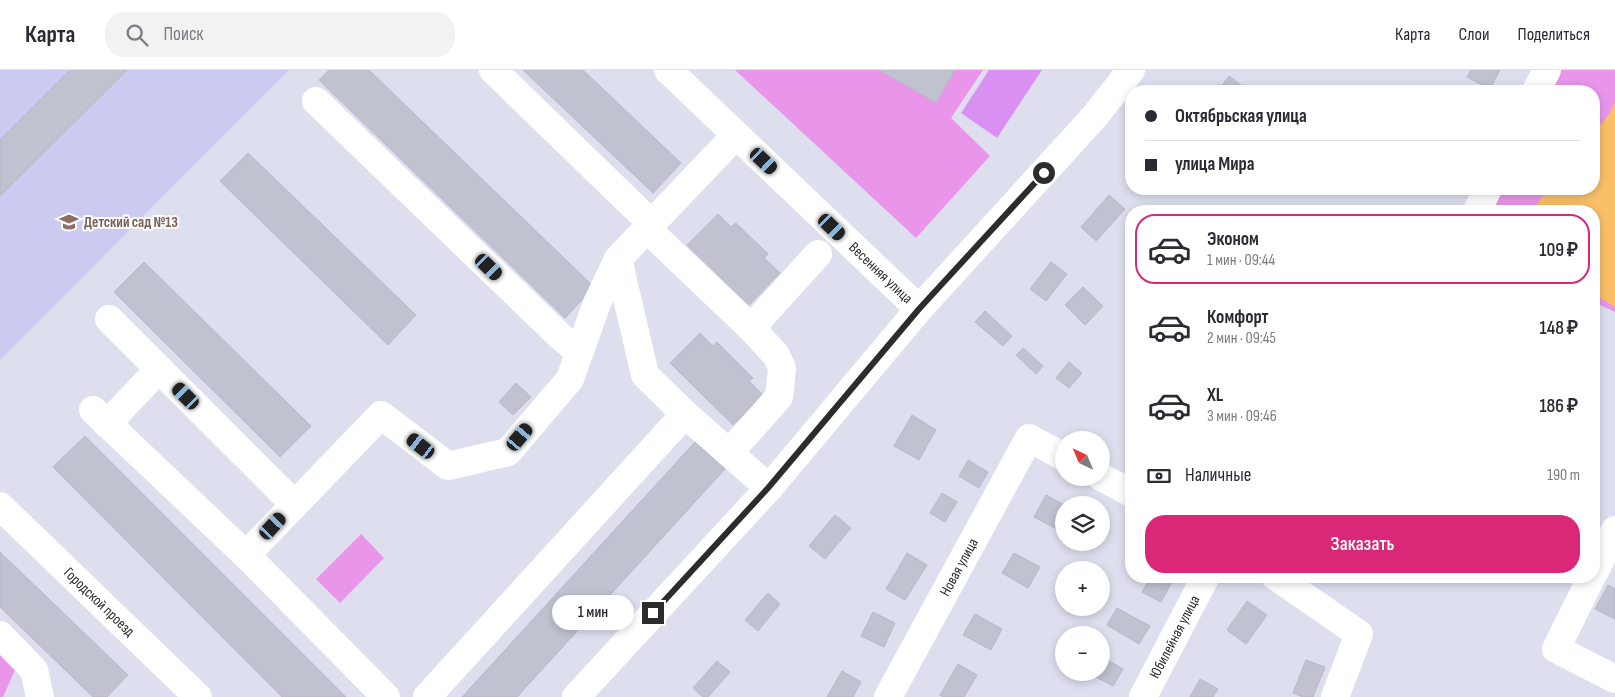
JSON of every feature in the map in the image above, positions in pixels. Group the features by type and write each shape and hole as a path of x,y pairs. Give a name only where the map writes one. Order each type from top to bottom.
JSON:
{"street":[{"path":"493,70 751,328 776,356 782,368 779,398 729,453"},
{"name":"Весенняя улица","path":"668,70 919,309"},
{"path":"576,697 768,488 919,309 1095,116 1131,70"},
{"path":"1539,85 1547,70"},
{"path":"316,101 579,352"},
{"path":"246,555 381,414 448,466 508,452 570,379 598,303 618,259 736,135"},
{"path":"751,328 818,254"},
{"path":"618,259 645,374 685,414 768,488"},
{"path":"109,319 294,504"},
{"path":"159,369 100,417 246,555 386,697"},
{"path":"427,697 685,414"},
{"name":"Новая улица","path":"888,697 1028,438 1055,452"},
{"path":"1110,482 1125,490"},
{"name":"Городской проезд","path":"0,506 198,697"},
{"path":"1600,561 1615,530"},
{"name":"Юбилейная улица","path":"1143,697 1202,583"},
{"path":"1285,583 1359,634 1335,697"},
{"path":"1589,583 1556,648 1615,679"},
{"path":"0,635 34,670 40,697"}],"shaded area":[{"name":"Детский сад №13","path":"0,70 289,70 0,360"},
{"path":"735,70 983,70 951,118 990,156 916,238"},
{"path":"989,70 1042,70 997,138 961,113"},
{"path":"1558,70 1615,70 1615,312 1600,305 1600,205 1491,205 1496,195 1600,195 1600,85 1551,85"},
{"path":"1615,102 1615,307 1600,298 1600,205 1536,205 1544,195 1600,195 1600,126 1610,113"},
{"path":"361,534 384,558 340,603 316,579"},
{"path":"0,652 16,668 3,697 0,697"}],"building":[{"path":"70,70 127,70 0,196 0,140"},
{"path":"329,70 369,70 594,287 565,318 319,80"},
{"path":"523,70 583,70 681,163 653,193"},
{"path":"879,70 955,70 936,103"},
{"path":"1471,70 1500,70 1492,85 1482,85 1467,77"},
{"path":"1229,76 1241,85 1222,85"},
{"path":"248,153 416,315 388,345 220,181"},
{"path":"1109,195 1125,209 1096,241 1081,227"},
{"path":"718,214 731,227 736,223 768,254 764,258 780,273 749,305 687,245"},
{"path":"144,262 311,426 280,457 114,292"},
{"path":"1051,262 1067,274 1046,301 1030,289"},
{"path":"1083,287 1103,306 1085,325 1065,305"},
{"path":"985,311 1012,336 1003,346 975,322"},
{"path":"700,333 713,346 717,342 753,378 749,381 763,395 733,425 670,363"},
{"path":"1023,348 1043,366 1036,374 1016,355"},
{"path":"1069,362 1082,373 1069,388 1056,378"},
{"path":"516,383 531,397 513,415 499,402"},
{"path":"912,415 936,430 919,460 894,446"},
{"path":"85,436 346,697 282,697 53,467"},
{"path":"695,442 725,469 517,697 462,697"},
{"path":"968,460 988,472 979,488 959,476"},
{"path":"942,493 957,502 945,522 930,513"},
{"path":"1046,495 1055,500 1055,528 1034,517"},
{"path":"835,515 851,528 825,559 809,546"},
{"path":"0,552 128,675 107,697 93,697 0,607"},
{"path":"907,553 927,565 905,600 886,589"},
{"path":"1014,553 1040,567 1028,588 1002,573"},
{"path":"1147,583 1171,583 1161,602 1142,592"},
{"path":"1608,585 1615,589 1615,619 1595,609"},
{"path":"768,593 780,604 758,631 745,620"},
{"path":"1247,601 1267,615 1246,644 1227,630"},
{"path":"1117,608 1150,626 1139,644 1107,625"},
{"path":"873,612 895,623 884,647 861,636"},
{"path":"975,614 1002,629 991,650 963,635"},
{"path":"1306,660 1325,667 1313,697 1303,697 1293,693"},
{"path":"717,661 730,672 708,697 703,697 693,688"},
{"path":"1110,661 1123,669 1113,686 1104,681 1110,681"},
{"path":"958,664 977,675 964,697 943,697 940,695"},
{"path":"842,671 861,682 853,697 827,697"},
{"path":"1200,679 1218,689 1213,697 1190,697"}],"place":[{"name":"Детский сад №13","path":"69,222"}],"route":[{"path":"653,613 768,488 919,309 1044,173"}]}
